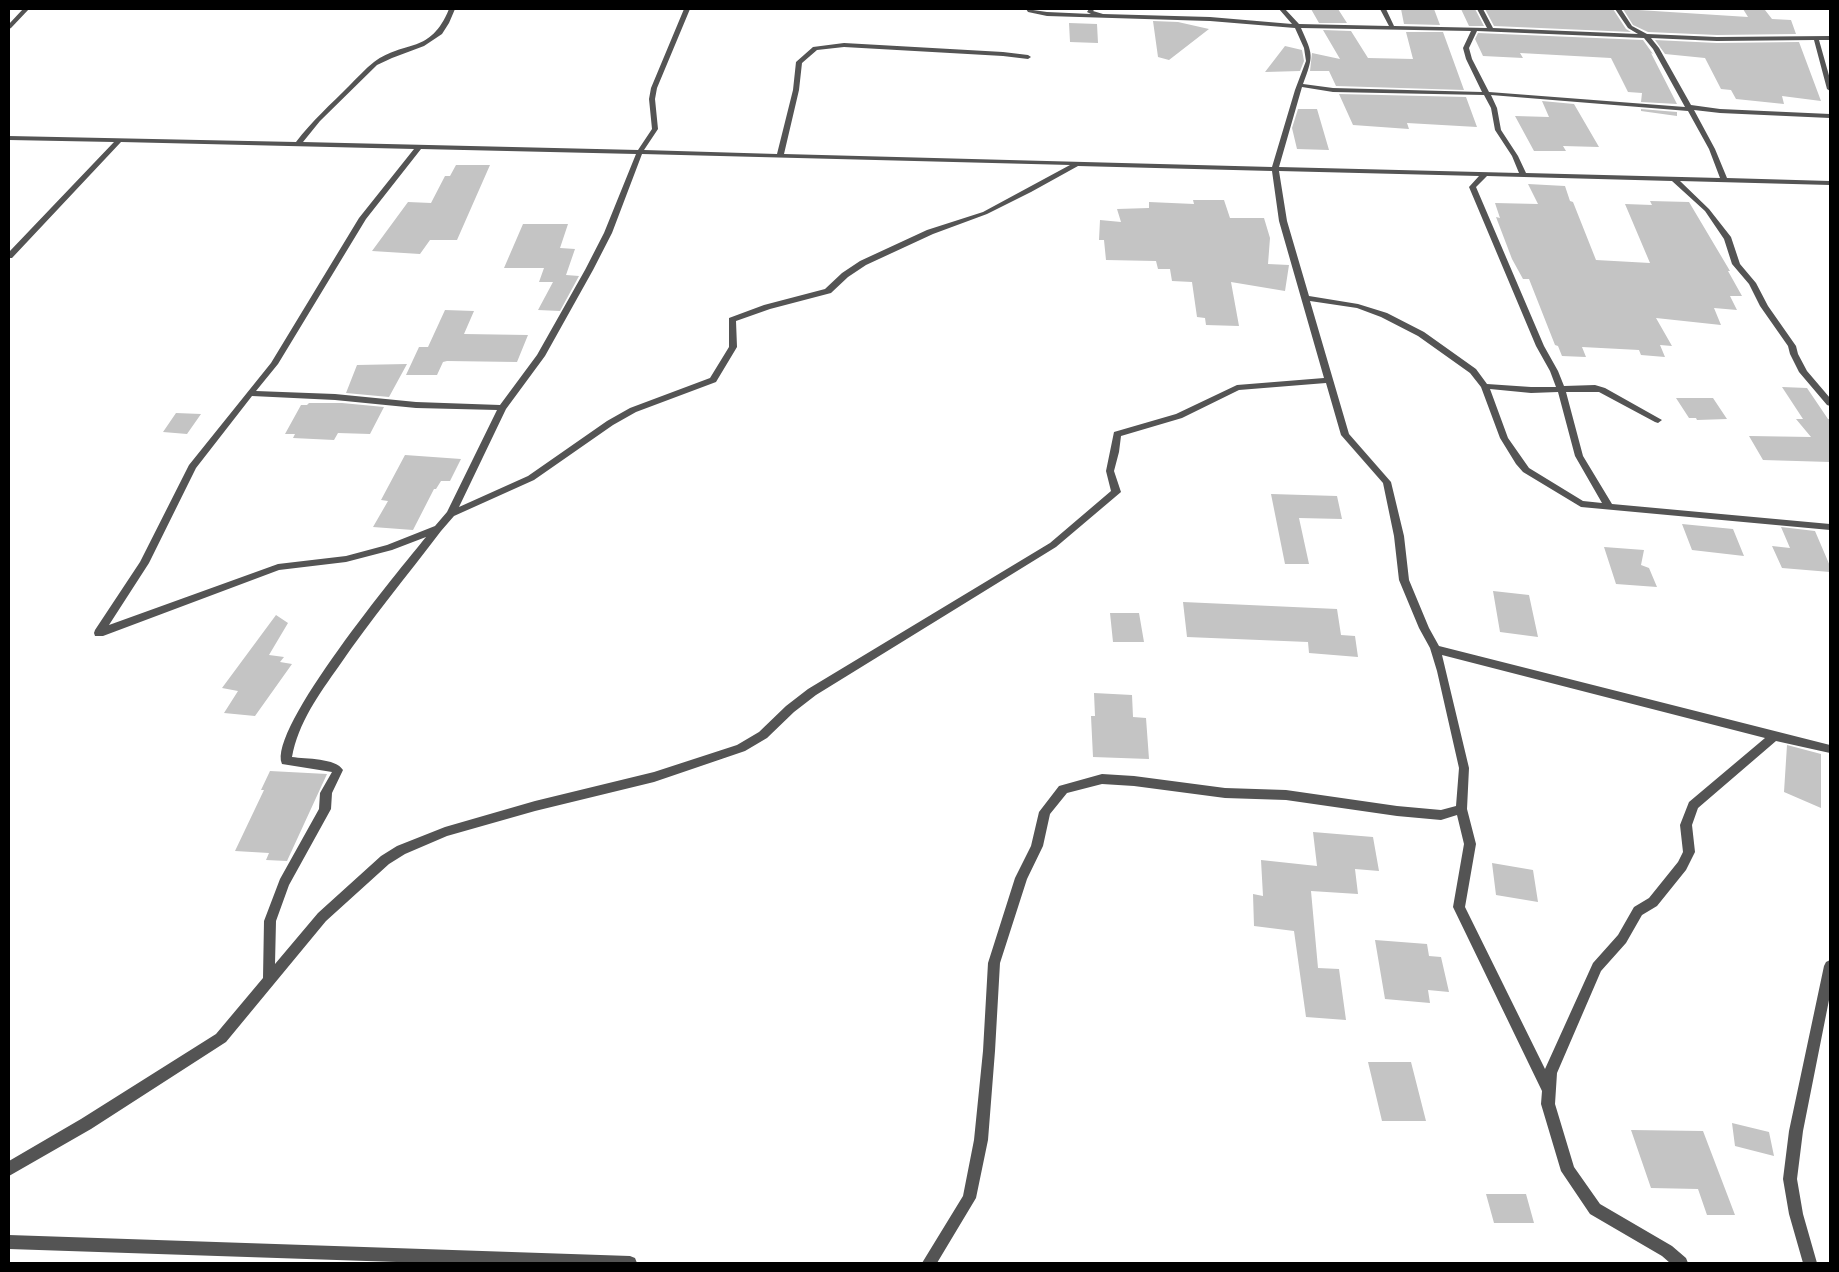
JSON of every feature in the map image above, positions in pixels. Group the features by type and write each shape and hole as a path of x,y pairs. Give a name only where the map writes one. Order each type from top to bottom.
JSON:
{"street":[{"path":"9,27 26,9"},
{"path":"298,144 311,125 375,64 416,48 434,38 443,29 452,9"},
{"path":"270,978 270,921 284,883 325,809 326,793 338,770 331,766 286,761 284,754 290,736 311,698 334,664 438,528 451,514 502,408 541,356 589,270 608,233 640,152 655,129 652,99 654,88 686,9"},
{"path":"1029,9 1030,11 1047,14 1210,19 1296,26 1475,29 1763,39 1830,38"},
{"path":"1092,9 1090,12 1103,16"},
{"path":"1282,9 1296,26 1309,54 1310,61 1300,85 1275,168 1283,221 1345,435 1387,482 1398,536 1404,580 1435,649 1442,671 1464,768 1461,809 1470,844 1458,907 1549,1091"},
{"path":"1383,9 1392,27"},
{"path":"1480,9 1491,30"},
{"path":"1618,9 1630,27 1646,36 1656,48 1712,149 1724,180"},
{"path":"1475,29 1468,42 1467,53 1496,114 1498,130 1524,174"},
{"path":"1816,38 1830,90"},
{"path":"780,156 796,90 799,62 815,48 854,45 1028,57"},
{"path":"1300,85 1333,90 1486,93 1614,101 1720,111 1830,116"},
{"path":"9,138 420,146 1076,165 1830,182"},
{"path":"9,256 120,140"},
{"path":"420,146 363,218 274,364 192,467 144,563 99,633 278,567 346,560 367,555 404,543 438,528"},
{"path":"451,514 531,478 633,410 713,380 733,348 732,320 768,307 828,291 845,275 863,263 930,232 985,213 1029,192 1076,165"},
{"path":"1486,173 1472,187 1532,329 1554,371 1561,389 1579,456 1609,507"},
{"path":"1673,178 1708,210 1728,239 1736,264 1752,283 1764,306 1792,346 1803,372 1828,399"},
{"path":"1306,298 1358,306 1384,315 1421,334 1473,370 1484,386 1504,438 1518,462 1526,470 1581,504 1830,527"},
{"path":"9,1169 86,1124 221,1038 322,918 385,860 401,850 445,832 535,806 654,777 752,743 812,692 1065,537 1116,492 1110,471 1116,452 1117,434 1179,416 1238,388 1330,380"},
{"path":"1484,386 1531,390 1584,388 1602,390 1658,420"},
{"path":"250,393 335,397 416,405 502,408"},
{"path":"1435,649 1538,673 1774,736 1830,749"},
{"path":"1681,1263 1667,1251 1596,1210 1568,1171 1548,1104 1550,1073 1597,967 1622,939 1638,911 1653,902 1682,866 1689,852 1686,825 1693,805 1774,736"},
{"path":"929,1263 969,1198 981,1140 994,962 1021,878 1037,846 1046,812 1063,789 1102,779 1134,781 1225,793 1286,795 1441,815 1461,809"},
{"path":"1810,1263 1796,1214 1790,1179 1796,1131 1830,966"},
{"path":"9,1242 630,1263"}],"building":[{"path":"1311,9 1338,9 1347,23 1319,23"},
{"path":"1401,9 1434,9 1440,25 1404,24"},
{"path":"1461,9 1475,9 1484,26 1469,26"},
{"path":"1485,9 1613,9 1626,29 1631,32 1494,26"},
{"path":"1623,9 1748,17 1743,9 1765,10 1772,19 1791,20 1796,34 1717,35 1648,32 1633,25"},
{"path":"1153,21 1178,22 1209,29 1169,60 1158,57"},
{"path":"1069,23 1097,24 1098,43 1070,42"},
{"path":"1323,30 1351,31 1368,58 1413,59 1406,32 1443,32 1464,90 1336,86 1329,71 1310,71 1312,53 1340,59"},
{"path":"1478,33 1643,40 1653,54 1651,53 1677,104 1641,102 1642,93 1628,92 1611,58 1520,53 1523,58 1483,56 1475,39"},
{"path":"1655,40 1717,43 1799,42 1821,101 1782,96 1784,104 1736,99 1731,90 1721,89 1705,58 1665,54"},
{"path":"1285,46 1302,50 1304,61 1300,71 1265,72"},
{"path":"1339,94 1466,97 1477,127 1407,123 1409,129 1353,125"},
{"path":"1542,101 1574,104 1599,147 1563,146 1566,151 1534,151 1515,116 1549,117"},
{"path":"1298,109 1317,109 1329,150 1297,149 1292,128"},
{"path":"1641,109 1677,112 1677,116 1641,111"},
{"path":"456,165 490,165 457,240 430,240 420,254 372,251 408,202 431,203 445,176 450,176"},
{"path":"1528,184 1565,186 1596,260 1650,263 1625,204 1652,205 1650,201 1689,202 1730,271 1728,271 1742,296 1730,296 1737,310 1714,308 1721,325 1656,318 1672,346 1660,345 1665,357 1641,355 1639,350 1582,347 1586,357 1562,356 1558,346 1555,345 1529,279 1523,279 1512,259 1496,217 1500,218 1495,203 1538,204"},
{"path":"1193,200 1224,200 1230,218 1264,218 1270,238 1268,264 1289,265 1285,291 1231,282 1239,326 1206,325 1205,318 1197,317 1192,282 1172,281 1170,269 1158,269 1156,261 1106,260 1104,240 1099,240 1100,220 1121,222 1117,209 1149,208 1149,202 1194,204"},
{"path":"523,224 568,224 560,248 575,249 566,275 579,276 560,311 538,310 553,282 539,282 544,268 504,268"},
{"path":"445,310 474,311 464,334 528,335 517,362 447,361 443,362 437,375 406,375 419,347 428,347"},
{"path":"407,364 389,397 346,393 357,365"},
{"path":"1782,387 1807,388 1828,419 1830,419 1830,462 1763,460 1749,436 1811,437 1796,419 1803,419"},
{"path":"1676,398 1713,398 1727,419 1697,420 1696,418 1689,418"},
{"path":"309,403 342,403 384,407 370,434 338,433 334,440 293,438 295,434 285,434 301,405"},
{"path":"176,413 201,414 187,434 163,432"},
{"path":"405,455 461,459 450,481 441,481 436,489 434,489 413,530 373,527 388,501 381,500"},
{"path":"1271,494 1337,496 1342,519 1299,518 1309,564 1285,564"},
{"path":"1682,524 1733,529 1744,556 1692,550"},
{"path":"1781,527 1815,531 1830,566 1830,572 1782,568 1772,546 1790,548"},
{"path":"1604,547 1644,550 1641,565 1649,568 1657,587 1616,584"},
{"path":"1493,591 1529,595 1538,637 1500,632"},
{"path":"1183,602 1337,609 1341,635 1355,636 1358,657 1309,653 1308,642 1187,637"},
{"path":"1110,613 1139,613 1144,642 1113,642"},
{"path":"276,615 288,623 269,655 284,657 280,662 292,664 255,716 224,713 238,691 222,688"},
{"path":"1094,693 1132,695 1133,717 1146,718 1149,759 1093,757 1091,716 1095,716"},
{"path":"1787,745 1821,754 1821,808 1784,792"},
{"path":"270,771 327,774 287,861 266,860 269,853 235,851 264,790 261,790"},
{"path":"1313,832 1373,837 1379,871 1355,869 1358,894 1311,891 1318,968 1339,969 1346,1020 1306,1017 1294,931 1254,926 1253,894 1263,896 1261,860 1317,866"},
{"path":"1492,863 1533,870 1538,902 1496,895"},
{"path":"1375,940 1427,944 1429,956 1441,957 1449,992 1428,990 1430,1003 1385,999"},
{"path":"1368,1062 1411,1062 1426,1121 1382,1121"},
{"path":"1732,1123 1769,1132 1774,1156 1735,1146"},
{"path":"1631,1130 1703,1131 1735,1215 1707,1215 1698,1189 1651,1188"},
{"path":"1486,1194 1526,1194 1534,1223 1494,1223"}]}
